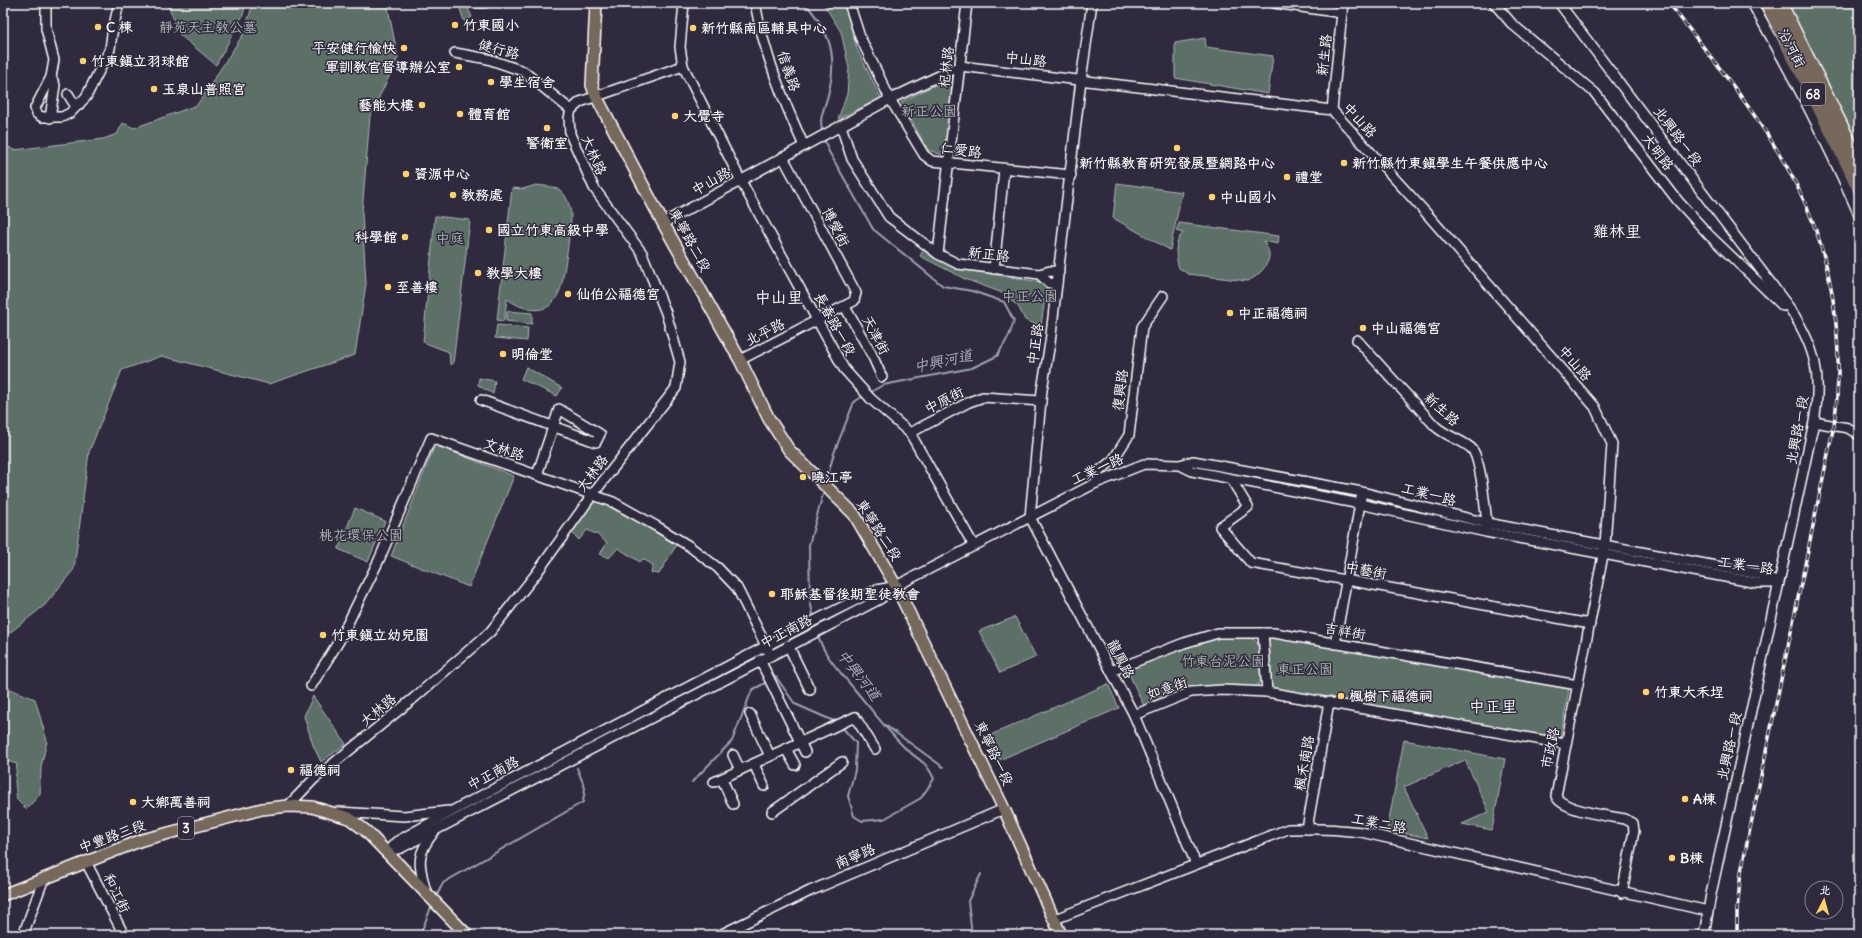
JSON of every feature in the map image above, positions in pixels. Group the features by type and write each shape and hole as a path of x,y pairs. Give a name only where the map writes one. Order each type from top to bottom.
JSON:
{"highway":[{"name":"68","path":"1767,3 1859,186"},
{"name":"68","path":"1780,3 1859,162"}],"main road":[{"name":"東寧路二段","path":"596,3 592,85 596,96 663,223 740,360 769,419 789,450 854,514 896,586"},
{"name":"東寧路一段","path":"896,586 1004,809 1061,935"},
{"name":"中豐路三段","path":"3,895 142,840 243,813 288,806 312,807 349,818 388,851"},
{"name":"3","path":"388,851 467,935"}],"street":[{"path":"46,3 46,24 54,60 51,77 34,108 37,114 42,117 50,118 62,117 70,113 86,97 110,49 119,3"},
{"name":"長春路一段","path":"684,3 680,47 683,66 741,181 844,369 871,399 910,433 974,546"},
{"name":"信義路","path":"755,3 763,40 785,103 804,146"},
{"name":"仁愛路","path":"848,3 860,37 890,99 924,155 932,161 948,164 1070,174"},
{"name":"杞林路","path":"938,254 967,3"},
{"name":"中正路","path":"1030,517 1041,401 1092,3"},
{"path":"1274,3 1342,13"},
{"name":"新生路","path":"1332,110 1343,3"},
{"name":"大明路","path":"1494,3 1512,24 1595,93 1683,207 1709,235 1798,321"},
{"name":"北興路ㄧ段","path":"1560,3 1798,321 1814,352 1817,371 1818,393 1814,422 1778,583 1704,935"},
{"name":"沿河街","path":"1752,3 1812,115 1846,184 1859,215"},
{"name":"健行路","path":"455,54 488,59 523,71 570,110"},
{"path":"570,110 580,102 683,66"},
{"path":"841,126 890,99 960,66"},
{"name":"中山路","path":"960,66 1332,110 1427,214 1595,407 1612,444 1604,549"},
{"path":"50,118 55,85 51,77"},
{"path":"68,94 73,102 79,105"},
{"name":"大林路","path":"288,806 314,779 414,698 490,632 536,574 593,494 676,388 680,362 666,313 642,253 594,188 570,134 570,110"},
{"name":"中山路","path":"663,223 841,126"},
{"name":"新正路","path":"841,126 852,159 889,217 938,254 958,264 1039,274 1050,271 1058,272"},
{"name":"博愛街","path":"783,158 856,293 854,301 845,307"},
{"path":"994,268 1004,169"},
{"name":"新正路","path":"1039,274 1049,283 1057,284"},
{"name":"復興路","path":"1096,483 1098,472 1113,460 1129,435 1142,327 1163,296"},
{"name":"北平路","path":"740,360 845,307"},
{"name":"天津街","path":"845,307 882,377"},
{"name":"新生路","path":"1356,340 1439,429 1475,452 1479,465 1486,527"},
{"name":"中原街","path":"910,433 968,402 983,397 1041,401"},
{"path":"481,400 553,427 596,442 600,434 559,409 553,427 537,475"},
{"path":"1814,422 1848,428 1859,435"},
{"name":"文林路","path":"311,686 339,642 379,560 432,438 613,502 689,546 718,568 737,588 768,650"},
{"name":"工業一路","path":"1030,517 1096,483 1144,464 1180,465 1193,460 1362,492 1486,527"},
{"name":"工業一路","path":"1180,465 1192,471 1230,479 1604,549 1757,584 1778,583"},
{"name":"中藝街","path":"1230,479 1248,507 1220,527 1251,563 1590,624"},
{"path":"1335,644 1362,492"},
{"path":"896,586 1030,517"},
{"name":"龍鳳路","path":"1030,517 1134,715 1196,864"},
{"name":"市政路","path":"1604,549 1556,791 1558,801 1568,807 1624,819 1633,823 1634,831 1622,893"},
{"name":"中正南路","path":"388,851 396,842 452,811 768,650 819,618 876,590 896,586"},
{"name":"中正南路","path":"388,851 401,848 760,660 768,650 788,645 880,599 896,586"},
{"name":"吉祥街","path":"1111,671 1184,643 1218,633 1274,633 1578,685"},
{"path":"1263,633 1267,692"},
{"path":"788,645 810,690"},
{"path":"760,660 805,752"},
{"name":"如意街","path":"1134,715 1191,692 1222,690 1267,692 1565,744"},
{"name":"楓禾南路","path":"1307,829 1329,702"},
{"path":"750,714 770,756"},
{"path":"733,804 718,781 855,717 875,749"},
{"path":"786,749 795,765"},
{"path":"733,755 740,770"},
{"path":"772,812 842,762"},
{"path":"754,764 764,786"},
{"name":"南寧路","path":"720,935 810,891 1004,809"},
{"path":"332,812 404,816 452,811"},
{"path":"426,892 420,865 423,846 436,829"},
{"name":"工業二路","path":"1055,919 1288,829 1334,829 1361,832 1622,893 1708,911"},
{"name":"和江街","path":"86,862 118,927 124,935"},
{"path":"23,935 44,878"}],"green space":[{"name":"靜苑天主教公墓","path":"167,3 246,3 243,15 216,65 180,35"},
{"path":"253,3 387,3 398,58 370,116 362,212 366,284 355,355 269,384 162,356 122,370 89,452 74,569 45,605 3,638 3,144 14,150 103,139 117,134 123,123 134,128 197,105 244,33"},
{"path":"458,3 497,3 483,9 467,6 472,17 464,21"},
{"path":"823,3 844,3 857,49 881,98 838,119 847,94 849,68 841,32"},
{"path":"1779,3 1859,3 1859,156"},
{"path":"1205,38 1206,47 1273,56 1268,94 1175,78 1175,43"},
{"name":"新正公園","path":"953,76 946,156 928,150 901,102"},
{"path":"1117,183 1182,192 1170,250 1113,218"},
{"path":"536,185 550,187 562,192 566,197 571,214 565,265 560,290 548,307 535,310 525,308 507,299 504,321 497,320 512,188 523,189"},
{"name":"中庭","path":"435,216 470,220 453,364 450,364 449,352 423,342"},
{"path":"1179,223 1279,236 1278,244 1263,241 1269,253 1268,261 1261,272 1254,278 1247,281 1188,274 1179,268 1177,258 1176,249 1178,240 1183,233 1176,231"},
{"name":"中正公園","path":"923,250 938,260 959,269 1047,283 1041,326 1025,320 1018,306 1000,292 965,279 920,256"},
{"path":"507,311 532,313 532,324 506,321"},
{"path":"497,325 528,328 527,341 495,338"},
{"path":"526,367 562,388 557,396 521,379"},
{"path":"479,378 495,381 493,394 478,385"},
{"path":"435,445 514,476 469,587 391,556"},
{"path":"595,499 677,544 659,574 651,573 653,565 643,559 640,562 618,548 609,558 600,554 607,543 598,535 587,530 579,540 572,533"},
{"name":"桃花環保公園","path":"355,508 385,521 368,562 338,549"},
{"path":"1015,617 1036,657 1000,673 979,631"},
{"name":"東正公園","path":"1266,635 1569,689 1560,740 1271,690"},
{"name":"竹東台泥公園","path":"1219,637 1250,637 1258,643 1261,681 1256,688 1189,689 1144,706 1127,670 1189,645"},
{"path":"1108,684 1119,708 997,761 986,737"},
{"path":"3,686 35,699 47,741 41,767 40,795 26,809 17,800 15,782 17,764 3,760"},
{"path":"313,696 346,744 321,762 313,745 304,716"},
{"path":"1404,740 1505,759 1492,830 1462,824 1489,812 1465,760 1404,787 1428,838 1387,830"}],"waterway":[{"name":"中興河道","path":"805,3 821,25 830,46 832,57 831,81 821,118 823,134"},
{"name":"中興河道","path":"824,138 828,150 873,229 943,286 972,291 1004,302 1014,321 1009,336 997,356 972,368 883,385 869,393"},
{"name":"中興河道","path":"826,482 834,453 854,402 865,395"},
{"name":"中興河道","path":"814,619 810,600 809,545 824,490"},
{"path":"818,635 828,657 839,671 891,733 908,751 924,763 931,772 934,779 921,798 884,819 862,821 854,816 848,796 855,770 856,743 841,726"},
{"path":"773,679 776,677 795,704 836,722"},
{"path":"692,782 732,741 752,690 767,682"},
{"path":"885,725 943,767"},
{"path":"436,897 443,883 583,802 585,788 577,768"},
{"path":"972,935 968,901 981,874"},
{"path":"420,935 432,905"}],"railway":[{"path":"1669,3 1738,92 1769,138 1797,186 1810,214 1828,272 1834,303 1837,334 1837,395 1834,425 1741,872 1737,910 1737,935"}],"place":[{"name":"竹東國小","path":"455,25"},
{"name":"C 棟","path":"98,27"},
{"name":"新竹縣南區輔具中心","path":"693,28"},
{"name":"平安健行愉快","path":"404,48"},
{"name":"竹東鎮立羽球館","path":"83,61"},
{"name":"軍訓教官督導辦公室","path":"459,67"},
{"name":"學生宿舍","path":"491,82"},
{"name":"玉泉山普照宮","path":"154,89"},
{"name":"藝能大樓","path":"422,105"},
{"name":"體育館","path":"460,114"},
{"name":"大覺寺","path":"675,116"},
{"name":"警衛室","path":"547,128"},
{"name":"新竹縣教育研究發展暨網路中心","path":"1177,148"},
{"name":"新竹縣竹東鎮學生午餐供應中心","path":"1344,163"},
{"name":"資源中心","path":"406,174"},
{"name":"禮堂","path":"1287,177"},
{"name":"教務處","path":"453,195"},
{"name":"中山國小","path":"1212,197"},
{"name":"國立竹東高級中學","path":"489,230"},
{"name":"科學館","path":"405,237"},
{"name":"教學大樓","path":"478,273"},
{"name":"至善樓","path":"388,287"},
{"name":"仙伯公福德宮","path":"568,294"},
{"name":"中正福德祠","path":"1230,313"},
{"name":"中山福德宮","path":"1363,328"},
{"name":"明倫堂","path":"503,354"},
{"name":"曉江亭","path":"803,477"},
{"name":"耶穌基督後期聖徒教會","path":"772,594"},
{"name":"竹東鎮立幼兒園","path":"323,635"},
{"name":"竹東大禾埕","path":"1646,692"},
{"name":"楓樹下福德祠","path":"1341,696"},
{"name":"福德祠","path":"291,770"},
{"name":"A棟","path":"1685,799"},
{"name":"大鄉萬善祠","path":"133,802"},
{"name":"B棟","path":"1672,858"}],"district":[{"name":"雞林里","path":"1617,231"},
{"name":"中山里","path":"779,297"},
{"name":"中正里","path":"1493,706"}]}
